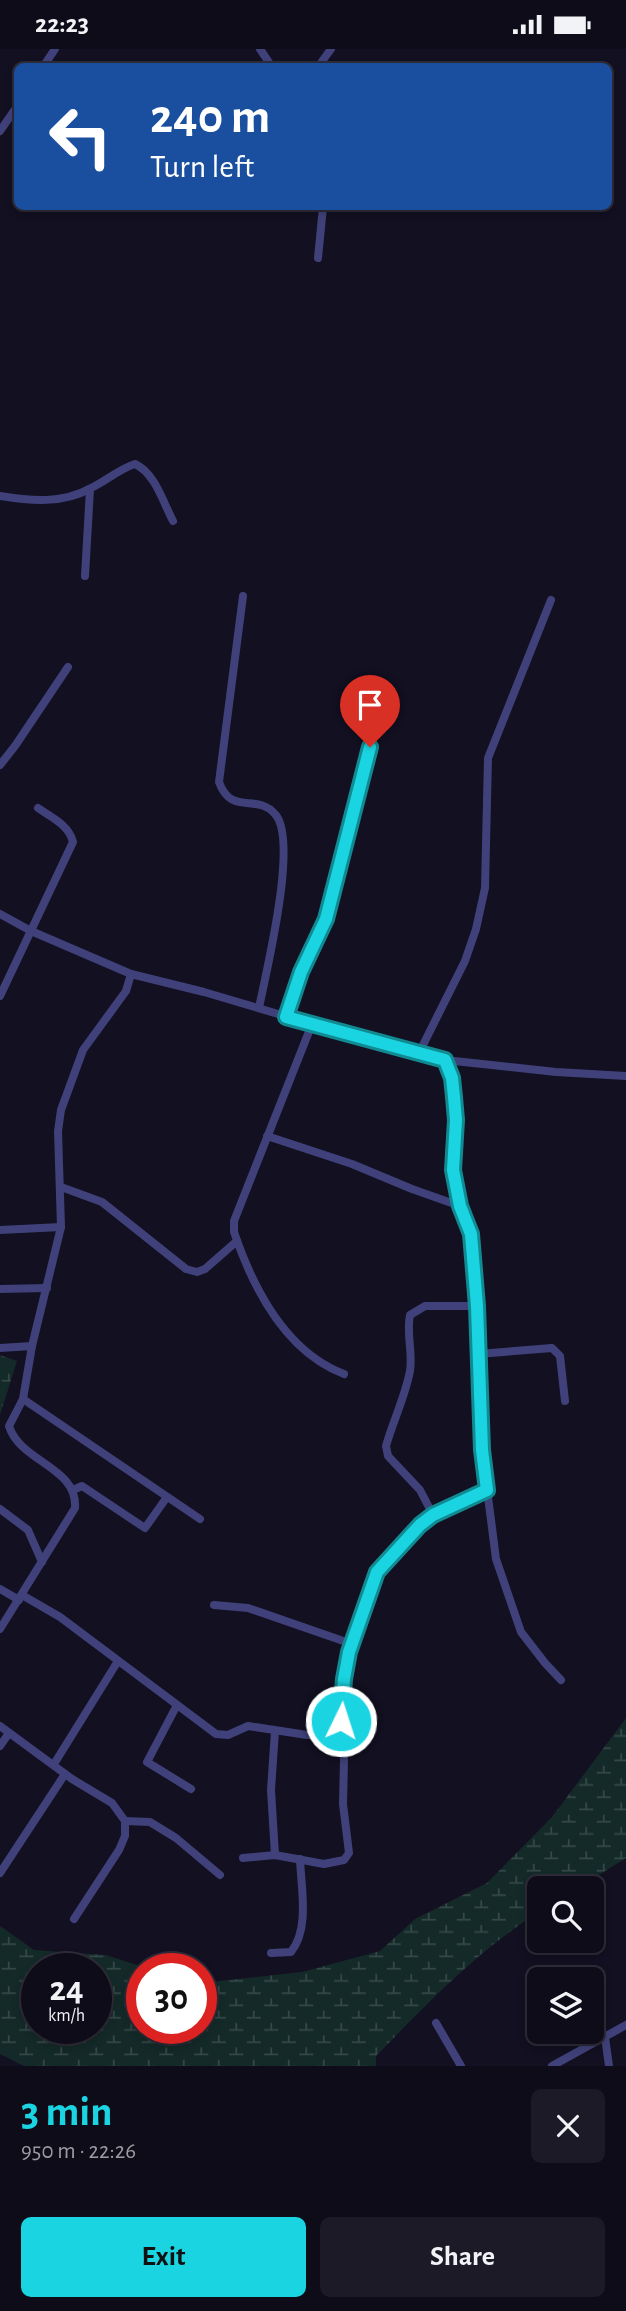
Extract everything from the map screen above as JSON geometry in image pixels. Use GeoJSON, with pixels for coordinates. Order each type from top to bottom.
{"type":"FeatureCollection","features":[{"type":"Feature","properties":{"kind":"street"},"geometry":{"type":"LineString","coordinates":[[0,131],[14,111]]}},
{"type":"Feature","properties":{"kind":"street"},"geometry":{"type":"LineString","coordinates":[[318,258],[323,210]]}},
{"type":"Feature","properties":{"kind":"street"},"geometry":{"type":"LineString","coordinates":[[0,496],[32,501],[64,499],[90,489],[135,464],[150,476],[173,521]]}},
{"type":"Feature","properties":{"kind":"street"},"geometry":{"type":"LineString","coordinates":[[85,576],[90,489]]}},
{"type":"Feature","properties":{"kind":"street"},"geometry":{"type":"LineString","coordinates":[[243,596],[219,782],[224,794],[232,801],[272,810],[281,820],[285,835],[278,918],[259,1009]]}},
{"type":"Feature","properties":{"kind":"street"},"geometry":{"type":"LineString","coordinates":[[419,1053],[465,961],[476,929],[485,888],[488,758],[551,600]]}},
{"type":"Feature","properties":{"kind":"street"},"geometry":{"type":"LineString","coordinates":[[0,765],[68,667]]}},
{"type":"Feature","properties":{"kind":"street"},"geometry":{"type":"LineString","coordinates":[[286,1017],[301,972],[326,919],[382,695]]}},
{"type":"Feature","properties":{"kind":"street"},"geometry":{"type":"LineString","coordinates":[[0,996],[73,842],[71,833],[65,827],[37,808]]}},
{"type":"Feature","properties":{"kind":"street"},"geometry":{"type":"LineString","coordinates":[[0,914],[32,931],[131,974],[445,1060],[556,1072],[626,1076]]}},
{"type":"Feature","properties":{"kind":"street"},"geometry":{"type":"LineString","coordinates":[[0,1629],[75,1508],[73,1490],[66,1480],[12,1437],[9,1426],[10,1419],[23,1399],[32,1346],[61,1227],[58,1131],[61,1110],[83,1050],[126,991],[131,974]]}},
{"type":"Feature","properties":{"kind":"street"},"geometry":{"type":"LineString","coordinates":[[312,1024],[234,1221],[237,1241],[271,1312],[288,1335],[324,1367],[344,1374]]}},
{"type":"Feature","properties":{"kind":"street"},"geometry":{"type":"LineString","coordinates":[[445,1060],[452,1078],[456,1120],[453,1170],[460,1206],[471,1234],[477,1306],[482,1450],[496,1559],[521,1632],[561,1680]]}},
{"type":"Feature","properties":{"kind":"street"},"geometry":{"type":"LineString","coordinates":[[267,1136],[352,1164],[460,1206]]}},
{"type":"Feature","properties":{"kind":"street"},"geometry":{"type":"LineString","coordinates":[[61,1187],[102,1202],[186,1269],[197,1272],[205,1269],[237,1241]]}},
{"type":"Feature","properties":{"kind":"street"},"geometry":{"type":"LineString","coordinates":[[0,1230],[61,1227]]}},
{"type":"Feature","properties":{"kind":"street"},"geometry":{"type":"LineString","coordinates":[[0,1289],[47,1288]]}},
{"type":"Feature","properties":{"kind":"street"},"geometry":{"type":"LineString","coordinates":[[433,1515],[420,1490],[388,1456],[386,1446],[410,1367],[408,1324],[410,1315],[425,1306],[477,1306]]}},
{"type":"Feature","properties":{"kind":"street"},"geometry":{"type":"LineString","coordinates":[[0,1348],[32,1346]]}},
{"type":"Feature","properties":{"kind":"street"},"geometry":{"type":"LineString","coordinates":[[478,1354],[552,1348],[560,1356],[565,1401]]}},
{"type":"Feature","properties":{"kind":"street"},"geometry":{"type":"LineString","coordinates":[[23,1399],[200,1519]]}},
{"type":"Feature","properties":{"kind":"street"},"geometry":{"type":"LineString","coordinates":[[73,1490],[82,1486],[145,1528],[167,1497]]}},
{"type":"Feature","properties":{"kind":"street"},"geometry":{"type":"LineString","coordinates":[[243,1858],[275,1855],[324,1864],[344,1860],[349,1853],[343,1804],[344,1761],[341,1734],[344,1679],[352,1644],[377,1572],[413,1532],[433,1515],[487,1490]]}},
{"type":"Feature","properties":{"kind":"street"},"geometry":{"type":"LineString","coordinates":[[0,1509],[28,1530],[42,1562]]}},
{"type":"Feature","properties":{"kind":"street"},"geometry":{"type":"LineString","coordinates":[[0,1589],[60,1617],[216,1734],[228,1735],[248,1726],[307,1735],[341,1734]]}},
{"type":"Feature","properties":{"kind":"street"},"geometry":{"type":"LineString","coordinates":[[214,1605],[248,1608],[352,1644]]}},
{"type":"Feature","properties":{"kind":"street"},"geometry":{"type":"LineString","coordinates":[[54,1764],[118,1661]]}},
{"type":"Feature","properties":{"kind":"street"},"geometry":{"type":"LineString","coordinates":[[177,1705],[147,1762],[191,1789]]}},
{"type":"Feature","properties":{"kind":"street"},"geometry":{"type":"LineString","coordinates":[[0,1726],[65,1774],[112,1803],[125,1821],[125,1836],[119,1850],[74,1919]]}},
{"type":"Feature","properties":{"kind":"street"},"geometry":{"type":"LineString","coordinates":[[275,1731],[271,1790],[275,1855]]}},
{"type":"Feature","properties":{"kind":"street"},"geometry":{"type":"LineString","coordinates":[[0,1746],[9,1733]]}},
{"type":"Feature","properties":{"kind":"street"},"geometry":{"type":"LineString","coordinates":[[0,1873],[65,1774]]}},
{"type":"Feature","properties":{"kind":"street"},"geometry":{"type":"LineString","coordinates":[[125,1821],[150,1822],[176,1838],[220,1875]]}},
{"type":"Feature","properties":{"kind":"street"},"geometry":{"type":"LineString","coordinates":[[271,1953],[291,1952],[297,1944],[302,1922],[300,1859]]}},
{"type":"Feature","properties":{"kind":"street"},"geometry":{"type":"LineString","coordinates":[[436,2023],[461,2066]]}},
{"type":"Feature","properties":{"kind":"street"},"geometry":{"type":"LineString","coordinates":[[552,2066],[626,2025]]}},
{"type":"Feature","properties":{"kind":"street"},"geometry":{"type":"LineString","coordinates":[[605,2037],[609,2066]]}},
{"type":"Feature","properties":{"kind":"green space"},"geometry":{"type":"Polygon","coordinates":[[[0,1355],[17,1361],[0,1415],[0,1355]]]}},
{"type":"Feature","properties":{"kind":"green space"},"geometry":{"type":"Polygon","coordinates":[[[626,1718],[626,1858],[597,1876],[527,1876],[527,1920],[453,1979],[376,2056],[376,2066],[24,2066],[0,2054],[0,1926],[34,1950],[77,1953],[21,1953],[21,2044],[112,2044],[112,1957],[126,1962],[126,2044],[217,2044],[217,1981],[302,1972],[380,1951],[415,1919],[487,1883],[552,1817],[626,1718]]]}},
{"type":"Feature","properties":{"kind":"route"},"geometry":{"type":"LineString","coordinates":[[341,1721],[349,1652],[368,1593],[382,1564],[433,1515],[487,1490],[482,1450],[477,1306],[471,1234],[460,1206],[453,1170],[456,1120],[452,1078],[445,1060],[286,1017],[301,972],[326,919],[370,747]]}}]}
